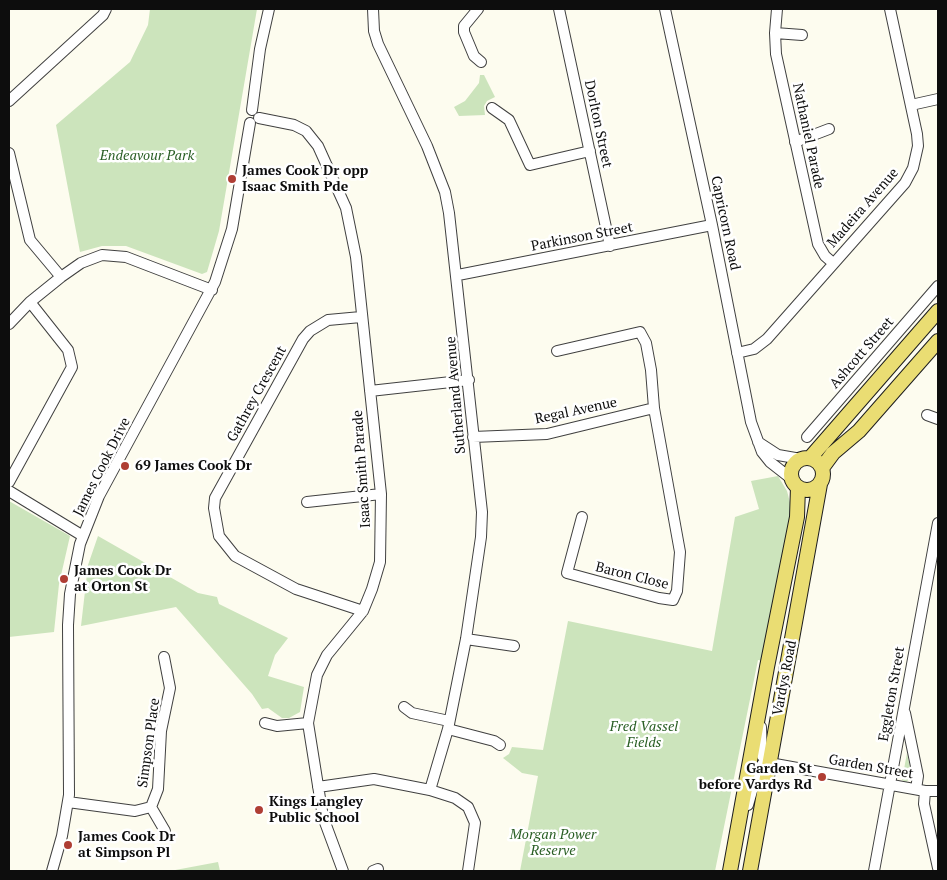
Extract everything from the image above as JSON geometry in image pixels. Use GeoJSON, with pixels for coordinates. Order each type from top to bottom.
{"type":"FeatureCollection","features":[{"type":"Feature","properties":{"kind":"main road"},"geometry":{"type":"LineString","coordinates":[[806,459],[817,462],[822,468],[823,478],[820,484],[807,490],[795,484],[794,466],[806,459],[938,312]]}},
{"type":"Feature","properties":{"kind":"main road"},"geometry":{"type":"LineString","coordinates":[[822,468],[833,453],[859,431],[938,341]]}},
{"type":"Feature","properties":{"kind":"main road","name":"Vardys Road"},"geometry":{"type":"LineString","coordinates":[[730,871],[760,703],[797,517],[795,484]]}},
{"type":"Feature","properties":{"kind":"main road","name":"Vardys Road"},"geometry":{"type":"LineString","coordinates":[[750,871],[820,484]]}},
{"type":"Feature","properties":{"kind":"street"},"geometry":{"type":"LineString","coordinates":[[9,101],[103,15],[106,9]]}},
{"type":"Feature","properties":{"kind":"street"},"geometry":{"type":"LineString","coordinates":[[254,121],[257,112],[252,110],[260,49],[269,9]]}},
{"type":"Feature","properties":{"kind":"street","name":"Sutherland Avenue"},"geometry":{"type":"LineString","coordinates":[[373,9],[374,31],[378,44],[428,146],[444,192],[458,275],[482,512],[481,537],[466,639],[448,725],[430,790]]}},
{"type":"Feature","properties":{"kind":"street"},"geometry":{"type":"LineString","coordinates":[[478,9],[464,26],[464,32],[474,56],[481,62]]}},
{"type":"Feature","properties":{"kind":"street","name":"Dorlton Street"},"geometry":{"type":"LineString","coordinates":[[559,9],[610,246]]}},
{"type":"Feature","properties":{"kind":"street","name":"Capricorn Road"},"geometry":{"type":"LineString","coordinates":[[665,9],[712,225],[751,422],[758,442],[770,462],[795,484]]}},
{"type":"Feature","properties":{"kind":"street","name":"Nathaniel Parade"},"geometry":{"type":"LineString","coordinates":[[777,9],[774,33],[776,54],[795,142],[818,244],[825,256],[833,263]]}},
{"type":"Feature","properties":{"kind":"street","name":"Madeira Avenue"},"geometry":{"type":"LineString","coordinates":[[737,353],[754,349],[767,339],[905,183],[913,168],[918,146],[911,104],[890,9]]}},
{"type":"Feature","properties":{"kind":"street"},"geometry":{"type":"LineString","coordinates":[[774,33],[802,35]]}},
{"type":"Feature","properties":{"kind":"street"},"geometry":{"type":"LineString","coordinates":[[911,104],[938,99]]}},
{"type":"Feature","properties":{"kind":"street"},"geometry":{"type":"LineString","coordinates":[[492,108],[509,120],[530,165],[590,151]]}},
{"type":"Feature","properties":{"kind":"street","name":"James Cook Drive"},"geometry":{"type":"LineString","coordinates":[[52,871],[68,802],[70,768],[68,625],[71,587],[83,536],[99,496],[212,290],[232,230],[254,121]]}},
{"type":"Feature","properties":{"kind":"street","name":"Isaac Smith Parade"},"geometry":{"type":"LineString","coordinates":[[254,121],[294,125],[306,131],[318,146],[350,219],[381,494],[380,562],[363,611],[322,664],[314,684],[308,723],[323,817],[343,871]]}},
{"type":"Feature","properties":{"kind":"street"},"geometry":{"type":"LineString","coordinates":[[795,142],[829,129]]}},
{"type":"Feature","properties":{"kind":"street"},"geometry":{"type":"LineString","coordinates":[[9,153],[30,240],[61,277]]}},
{"type":"Feature","properties":{"kind":"street","name":"Parkinson Street"},"geometry":{"type":"LineString","coordinates":[[458,275],[712,225]]}},
{"type":"Feature","properties":{"kind":"street"},"geometry":{"type":"LineString","coordinates":[[9,324],[30,302],[61,277],[81,263],[102,255],[126,257],[212,290]]}},
{"type":"Feature","properties":{"kind":"street","name":"Ashcott Street"},"geometry":{"type":"LineString","coordinates":[[807,437],[938,286]]}},
{"type":"Feature","properties":{"kind":"street"},"geometry":{"type":"LineString","coordinates":[[9,482],[72,367],[68,350],[30,302]]}},
{"type":"Feature","properties":{"kind":"street","name":"Gathrey Crescent"},"geometry":{"type":"LineString","coordinates":[[361,317],[328,320],[310,331],[215,498],[214,508],[219,536],[235,556],[296,589],[363,611]]}},
{"type":"Feature","properties":{"kind":"street"},"geometry":{"type":"LineString","coordinates":[[557,351],[640,332],[646,343],[651,370],[654,408]]}},
{"type":"Feature","properties":{"kind":"street"},"geometry":{"type":"LineString","coordinates":[[370,392],[469,380]]}},
{"type":"Feature","properties":{"kind":"street","name":"Regal Avenue"},"geometry":{"type":"LineString","coordinates":[[473,437],[547,434],[654,408]]}},
{"type":"Feature","properties":{"kind":"street","name":"Baron Close"},"geometry":{"type":"LineString","coordinates":[[582,517],[567,573],[659,598],[673,600],[677,591],[680,552],[654,408]]}},
{"type":"Feature","properties":{"kind":"street"},"geometry":{"type":"LineString","coordinates":[[927,415],[938,419]]}},
{"type":"Feature","properties":{"kind":"street"},"geometry":{"type":"LineString","coordinates":[[758,442],[778,455],[806,459]]}},
{"type":"Feature","properties":{"kind":"street"},"geometry":{"type":"LineString","coordinates":[[9,491],[83,536]]}},
{"type":"Feature","properties":{"kind":"street"},"geometry":{"type":"LineString","coordinates":[[307,502],[381,494]]}},
{"type":"Feature","properties":{"kind":"street","name":"Eggleton Street"},"geometry":{"type":"LineString","coordinates":[[874,871],[938,523]]}},
{"type":"Feature","properties":{"kind":"street"},"geometry":{"type":"LineString","coordinates":[[466,639],[514,646]]}},
{"type":"Feature","properties":{"kind":"street","name":"Simpson Place"},"geometry":{"type":"LineString","coordinates":[[68,802],[135,811],[151,807],[158,790],[161,731],[170,688],[164,658]]}},
{"type":"Feature","properties":{"kind":"street"},"geometry":{"type":"LineString","coordinates":[[760,703],[761,752],[764,759],[769,762]]}},
{"type":"Feature","properties":{"kind":"street"},"geometry":{"type":"LineString","coordinates":[[404,707],[412,713],[500,744]]}},
{"type":"Feature","properties":{"kind":"street"},"geometry":{"type":"LineString","coordinates":[[904,707],[938,868]]}},
{"type":"Feature","properties":{"kind":"street"},"geometry":{"type":"LineString","coordinates":[[265,723],[277,726],[308,723]]}},
{"type":"Feature","properties":{"kind":"street"},"geometry":{"type":"LineString","coordinates":[[736,839],[744,825],[758,770],[763,762],[769,762]]}},
{"type":"Feature","properties":{"kind":"street","name":"Garden Street"},"geometry":{"type":"LineString","coordinates":[[769,762],[921,790],[938,791]]}},
{"type":"Feature","properties":{"kind":"street"},"geometry":{"type":"LineString","coordinates":[[318,787],[374,779],[430,790],[455,798],[472,812],[476,828],[468,871]]}},
{"type":"Feature","properties":{"kind":"street"},"geometry":{"type":"LineString","coordinates":[[151,807],[165,831]]}},
{"type":"Feature","properties":{"kind":"green space","name":"Endeavour Park"},"geometry":{"type":"Polygon","coordinates":[[[150,9],[257,9],[219,231],[207,272],[202,274],[126,246],[102,246],[80,252],[56,125],[130,62],[148,25],[150,9]]]}},
{"type":"Feature","properties":{"kind":"green space"},"geometry":{"type":"Polygon","coordinates":[[[480,75],[484,75],[495,97],[487,101],[484,106],[485,115],[459,116],[454,107],[465,101],[479,83],[480,75]]]}},
{"type":"Feature","properties":{"kind":"green space","name":"Fred Vassel Fields"},"geometry":{"type":"Polygon","coordinates":[[[778,476],[787,491],[792,510],[763,661],[758,660],[715,871],[520,871],[538,776],[522,773],[503,758],[509,754],[512,747],[543,750],[568,621],[712,651],[735,517],[759,509],[751,481],[778,476]]]}},
{"type":"Feature","properties":{"kind":"green space"},"geometry":{"type":"Polygon","coordinates":[[[9,501],[70,536],[59,584],[54,632],[9,637],[9,501]]]}},
{"type":"Feature","properties":{"kind":"green space"},"geometry":{"type":"Polygon","coordinates":[[[98,536],[198,593],[217,597],[219,604],[288,638],[275,655],[268,676],[304,687],[300,712],[289,718],[282,718],[268,708],[262,709],[252,694],[176,607],[81,626],[88,565],[98,536]]]}},
{"type":"Feature","properties":{"kind":"green space"},"geometry":{"type":"Polygon","coordinates":[[[907,753],[912,777],[906,782],[902,780],[907,753]]]}},
{"type":"Feature","properties":{"kind":"green space"},"geometry":{"type":"Polygon","coordinates":[[[218,862],[220,871],[170,871],[218,862]]]}},
{"type":"Feature","properties":{"kind":"place","name":"James Cook Dr opp Isaac Smith Pde"},"geometry":{"type":"Point","coordinates":[232,179]}},
{"type":"Feature","properties":{"kind":"place","name":"69 James Cook Dr"},"geometry":{"type":"Point","coordinates":[125,466]}},
{"type":"Feature","properties":{"kind":"place","name":"James Cook Dr at Orton St"},"geometry":{"type":"Point","coordinates":[64,579]}},
{"type":"Feature","properties":{"kind":"place","name":"Garden St before Vardys Rd"},"geometry":{"type":"Point","coordinates":[822,777]}},
{"type":"Feature","properties":{"kind":"place","name":"Kings Langley Public School"},"geometry":{"type":"Point","coordinates":[259,810]}},
{"type":"Feature","properties":{"kind":"place","name":"James Cook Dr at Simpson Pl"},"geometry":{"type":"Point","coordinates":[68,845]}},
{"type":"Feature","properties":{"kind":"park label","name":"Morgan Power Reserve"},"geometry":{"type":"Point","coordinates":[553,844]}}]}
